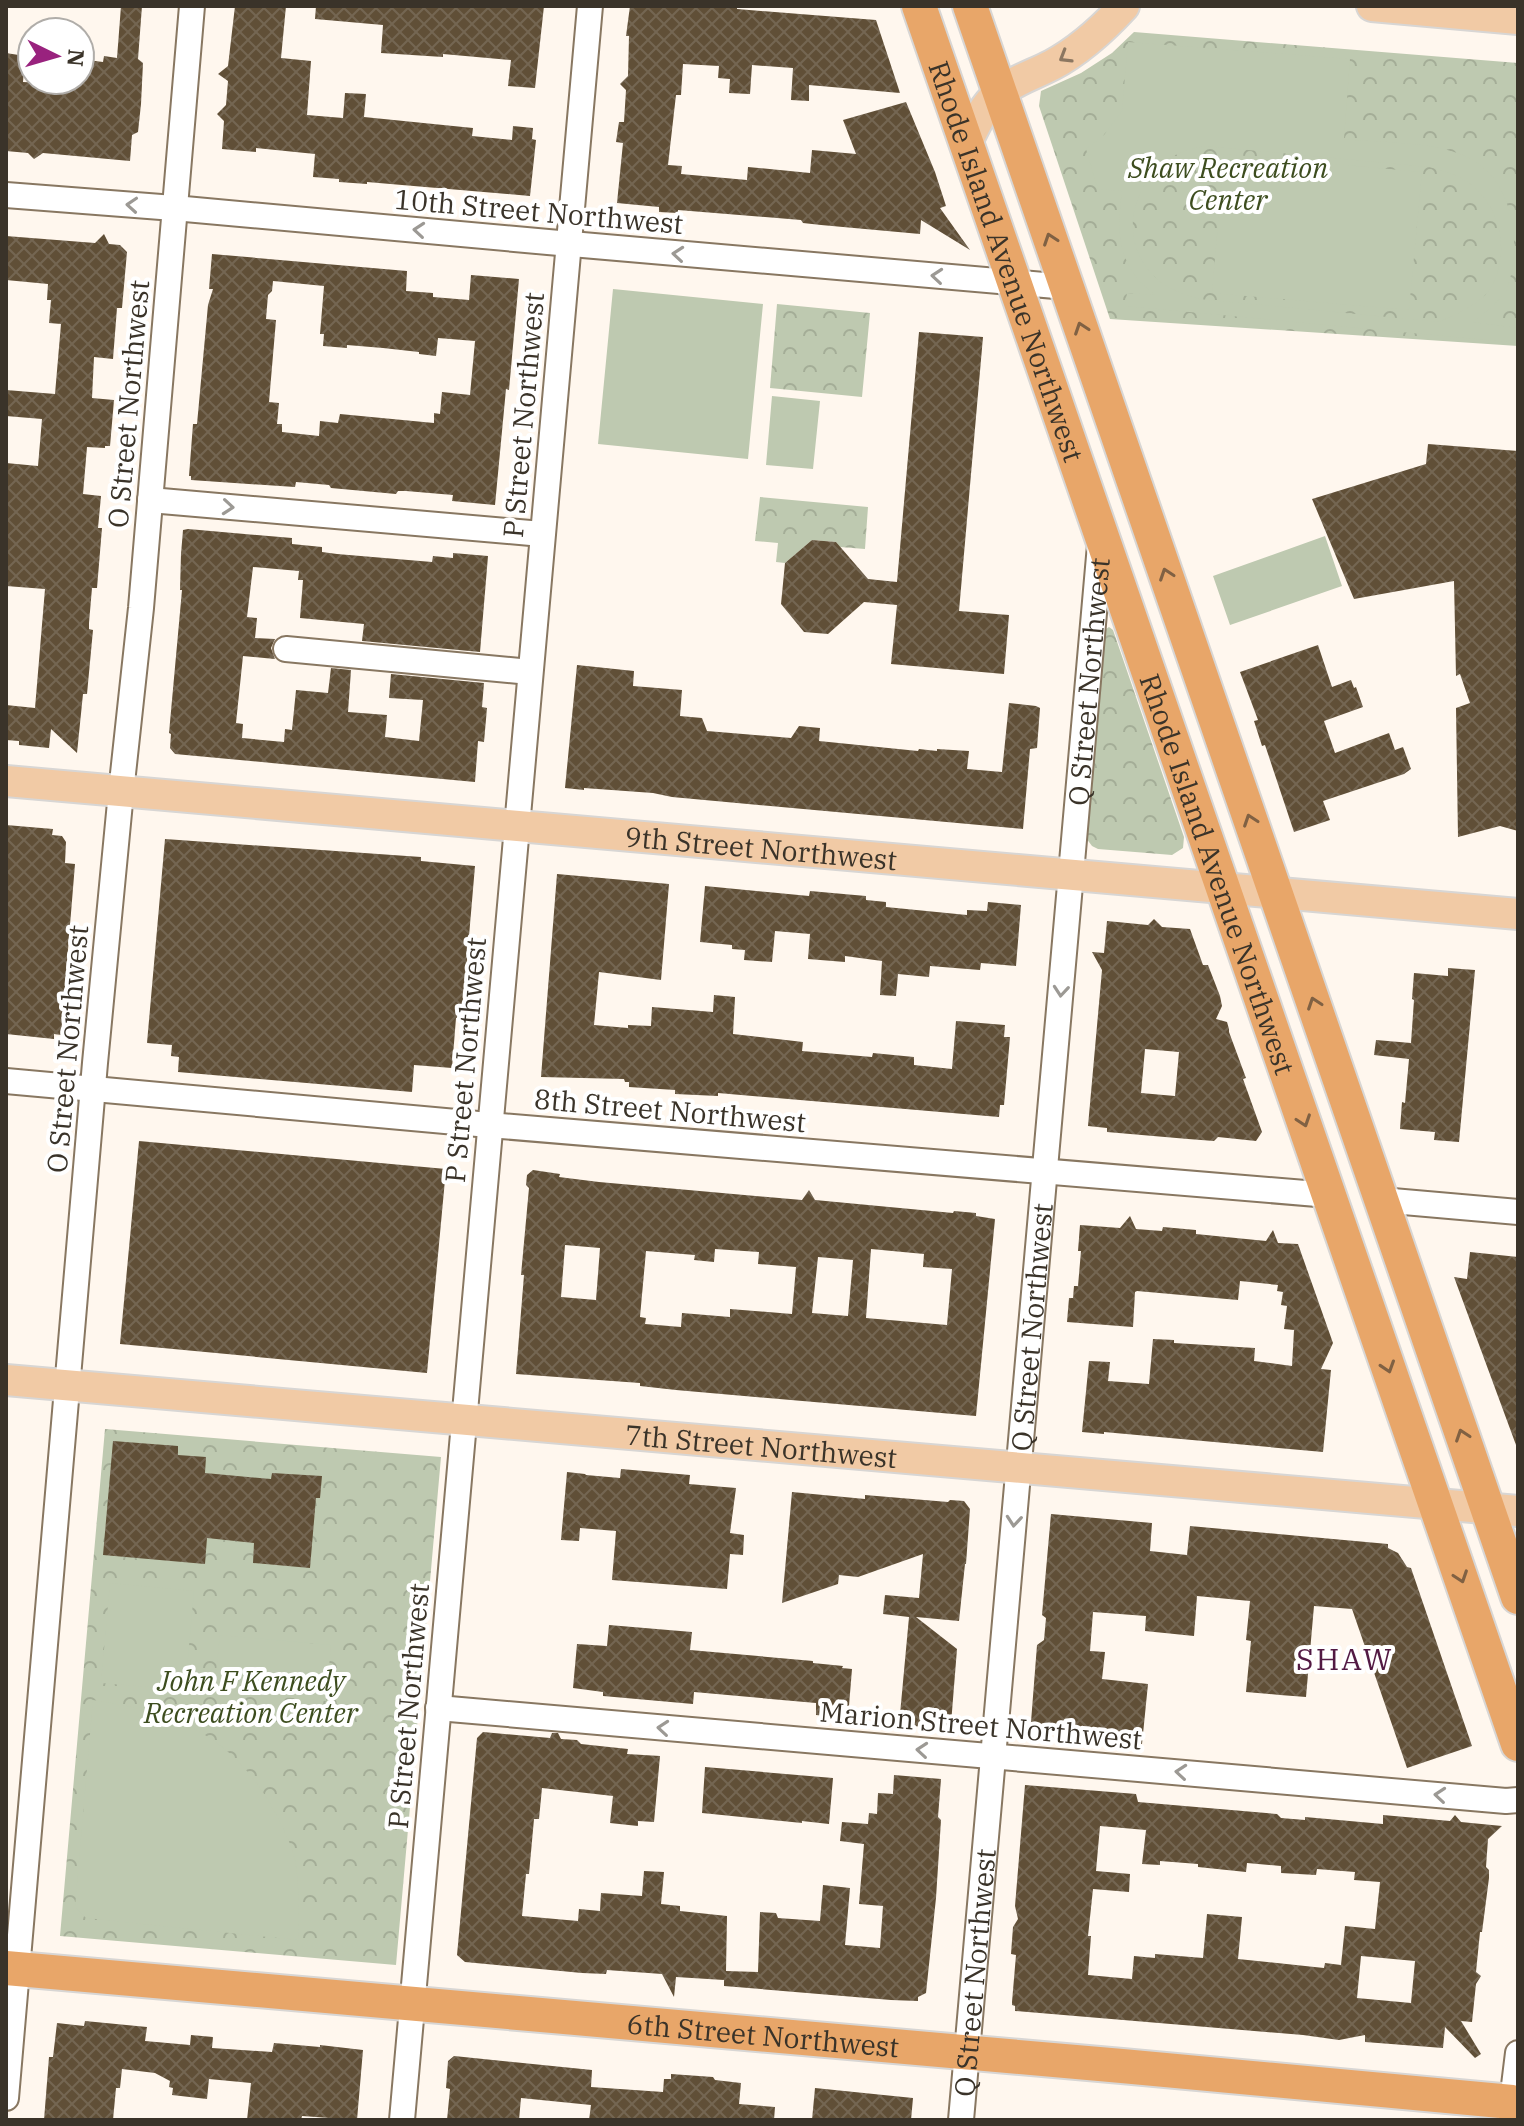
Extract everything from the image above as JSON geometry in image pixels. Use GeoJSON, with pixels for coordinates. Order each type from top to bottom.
{"type":"FeatureCollection","features":[{"type":"Feature","properties":{"kind":"highway","name":"Rhode Island Avenue Northwest"},"geometry":{"type":"LineString","coordinates":[[919,6],[1518,1744]]}},
{"type":"Feature","properties":{"kind":"highway","name":"Rhode Island Avenue Northwest"},"geometry":{"type":"LineString","coordinates":[[970,6],[1381,1200],[1503,1510],[1518,1597]]}},
{"type":"Feature","properties":{"kind":"highway","name":"6th Street Northwest"},"geometry":{"type":"LineString","coordinates":[[12,1969],[967,2052],[1514,2109]]}},
{"type":"Feature","properties":{"kind":"main road"},"geometry":{"type":"LineString","coordinates":[[967,142],[986,108],[1000,92],[1077,49],[1101,31],[1124,6]]}},
{"type":"Feature","properties":{"kind":"main road"},"geometry":{"type":"LineString","coordinates":[[1372,6],[1518,19]]}},
{"type":"Feature","properties":{"kind":"main road","name":"9th Street Northwest"},"geometry":{"type":"LineString","coordinates":[[6,781],[1518,914]]}},
{"type":"Feature","properties":{"kind":"main road","name":"7th Street Northwest"},"geometry":{"type":"LineString","coordinates":[[6,1380],[1503,1510]]}},
{"type":"Feature","properties":{"kind":"street","name":"O Street Northwest"},"geometry":{"type":"LineString","coordinates":[[6,2098],[12,1969],[121,792],[141,608],[192,6]]}},
{"type":"Feature","properties":{"kind":"street","name":"P Street Northwest"},"geometry":{"type":"LineString","coordinates":[[402,2120],[590,6]]}},
{"type":"Feature","properties":{"kind":"street","name":"10th Street Northwest"},"geometry":{"type":"LineString","coordinates":[[6,195],[1067,287]]}},
{"type":"Feature","properties":{"kind":"street"},"geometry":{"type":"LineString","coordinates":[[150,500],[542,534]]}},
{"type":"Feature","properties":{"kind":"street","name":"Q Street Northwest"},"geometry":{"type":"LineString","coordinates":[[961,2120],[1101,533]]}},
{"type":"Feature","properties":{"kind":"street"},"geometry":{"type":"LineString","coordinates":[[286,649],[530,672]]}},
{"type":"Feature","properties":{"kind":"street","name":"8th Street Northwest"},"geometry":{"type":"LineString","coordinates":[[6,1081],[1329,1195]]}},
{"type":"Feature","properties":{"kind":"street"},"geometry":{"type":"LineString","coordinates":[[1381,1200],[1518,1212]]}},
{"type":"Feature","properties":{"kind":"street","name":"Marion Street Northwest"},"geometry":{"type":"LineString","coordinates":[[438,1708],[1518,1800]]}},
{"type":"Feature","properties":{"kind":"street"},"geometry":{"type":"LineString","coordinates":[[1514,2109],[1518,2053]]}},
{"type":"Feature","properties":{"kind":"green space","name":"Shaw Recreation Center"},"geometry":{"type":"Polygon","coordinates":[[[1134,32],[1518,63],[1518,346],[1110,319],[1039,106],[1041,91],[1081,73],[1112,53],[1134,32]]]}},
{"type":"Feature","properties":{"kind":"green space"},"geometry":{"type":"Polygon","coordinates":[[[1128,42],[1350,59],[1344,139],[1418,145],[1460,154],[1478,163],[1492,176],[1502,192],[1513,230],[1512,270],[1507,289],[1472,322],[1518,328],[1518,343],[1125,306],[1127,293],[1155,295],[1136,277],[1125,257],[1119,225],[1122,191],[1098,189],[1086,149],[1104,135],[1122,111],[1128,42]],[[1205,146],[1173,156],[1152,174],[1137,202],[1133,234],[1144,264],[1155,277],[1176,291],[1199,299],[1439,322],[1480,300],[1490,289],[1497,274],[1501,242],[1492,211],[1473,186],[1448,172],[1429,167],[1205,146]]]}},
{"type":"Feature","properties":{"kind":"green space"},"geometry":{"type":"Polygon","coordinates":[[[1224,154],[1422,172],[1409,310],[1212,293],[1224,154]]]}},
{"type":"Feature","properties":{"kind":"green space"},"geometry":{"type":"Polygon","coordinates":[[[613,289],[763,304],[748,459],[598,444],[613,289]]]}},
{"type":"Feature","properties":{"kind":"green space"},"geometry":{"type":"Polygon","coordinates":[[[777,304],[870,313],[862,397],[770,388],[777,304]]]}},
{"type":"Feature","properties":{"kind":"green space"},"geometry":{"type":"Polygon","coordinates":[[[772,396],[820,401],[813,469],[766,465],[772,396]]]}},
{"type":"Feature","properties":{"kind":"green space"},"geometry":{"type":"Polygon","coordinates":[[[760,497],[868,507],[865,549],[812,540],[785,563],[776,562],[778,543],[755,541],[760,497]]]}},
{"type":"Feature","properties":{"kind":"green space"},"geometry":{"type":"Polygon","coordinates":[[[1325,536],[1342,586],[1230,625],[1213,576],[1325,536]]]}},
{"type":"Feature","properties":{"kind":"green space"},"geometry":{"type":"Polygon","coordinates":[[[1109,627],[1113,630],[1184,837],[1183,848],[1172,855],[1098,849],[1086,838],[1103,631],[1109,627]]]}},
{"type":"Feature","properties":{"kind":"green space","name":"John F Kennedy Recreation Center"},"geometry":{"type":"Polygon","coordinates":[[[105,1429],[441,1457],[396,1965],[60,1936],[105,1429]]]}},
{"type":"Feature","properties":{"kind":"green space"},"geometry":{"type":"Polygon","coordinates":[[[110,1583],[194,1591],[185,1690],[101,1683],[110,1583]]]}},
{"type":"Feature","properties":{"kind":"green space"},"geometry":{"type":"Polygon","coordinates":[[[220,1635],[331,1645],[326,1701],[214,1691],[220,1635]]]}},
{"type":"Feature","properties":{"kind":"green space"},"geometry":{"type":"Polygon","coordinates":[[[93,1700],[150,1712],[198,1731],[239,1762],[257,1783],[283,1828],[295,1860],[298,1940],[86,1918],[75,1907],[93,1700]]]}},
{"type":"Feature","properties":{"kind":"building"},"geometry":{"type":"Polygon","coordinates":[[[121,6],[142,6],[138,59],[143,63],[141,104],[138,132],[132,135],[130,161],[43,153],[34,159],[28,153],[6,151],[6,53],[16,55],[16,96],[96,96],[96,61],[103,62],[104,56],[117,58],[121,6]]]}},
{"type":"Feature","properties":{"kind":"building"},"geometry":{"type":"Polygon","coordinates":[[[235,6],[286,6],[281,58],[311,61],[307,115],[343,118],[345,93],[366,94],[364,117],[473,128],[472,136],[512,140],[513,126],[533,128],[532,139],[536,140],[530,196],[339,182],[339,179],[313,177],[315,154],[256,148],[256,152],[222,149],[224,121],[217,114],[226,105],[228,81],[218,74],[228,66],[235,6]]]}},
{"type":"Feature","properties":{"kind":"building"},"geometry":{"type":"Polygon","coordinates":[[[316,6],[544,6],[535,88],[508,86],[511,60],[381,53],[383,25],[315,19],[316,6]]]}},
{"type":"Feature","properties":{"kind":"building"},"geometry":{"type":"Polygon","coordinates":[[[630,6],[731,6],[737,9],[876,20],[900,93],[809,85],[809,101],[791,100],[793,68],[752,65],[750,94],[729,93],[730,79],[718,78],[719,66],[683,64],[681,95],[676,95],[668,165],[682,166],[681,174],[747,180],[748,167],[810,173],[812,150],[856,154],[843,120],[906,102],[946,206],[940,208],[970,250],[921,220],[920,234],[803,223],[801,220],[678,210],[678,213],[659,212],[659,207],[617,203],[623,143],[616,142],[619,122],[624,122],[626,90],[620,84],[628,76],[629,36],[626,36],[630,6]]]}},
{"type":"Feature","properties":{"kind":"building"},"geometry":{"type":"Polygon","coordinates":[[[104,234],[109,244],[120,245],[127,252],[122,308],[117,308],[113,359],[94,357],[92,398],[114,400],[110,446],[87,447],[83,494],[101,496],[98,528],[102,528],[97,588],[92,588],[89,629],[93,630],[87,694],[83,694],[77,753],[51,729],[49,748],[19,745],[19,741],[6,740],[6,705],[35,708],[45,589],[6,586],[6,463],[38,466],[42,419],[6,416],[6,390],[55,394],[61,324],[49,323],[51,300],[47,300],[48,284],[6,280],[6,236],[95,243],[104,234]]]}},
{"type":"Feature","properties":{"kind":"building"},"geometry":{"type":"Polygon","coordinates":[[[212,254],[407,271],[406,291],[469,300],[471,275],[519,279],[495,505],[452,501],[453,495],[406,491],[396,494],[296,482],[295,487],[191,480],[193,424],[197,424],[208,305],[213,289],[209,289],[212,254]],[[273,281],[272,291],[268,295],[266,319],[276,320],[269,402],[279,403],[277,424],[282,424],[282,432],[319,436],[320,421],[338,423],[340,414],[434,423],[434,413],[440,414],[442,392],[470,395],[475,341],[438,338],[436,356],[383,348],[323,346],[324,334],[320,334],[324,286],[273,281]]]}},
{"type":"Feature","properties":{"kind":"building"},"geometry":{"type":"Polygon","coordinates":[[[919,332],[983,337],[959,611],[1009,615],[1004,674],[891,664],[897,605],[864,602],[828,634],[804,632],[781,604],[785,563],[812,540],[836,542],[868,579],[897,582],[919,332]]]}},
{"type":"Feature","properties":{"kind":"building"},"geometry":{"type":"Polygon","coordinates":[[[1428,444],[1518,451],[1518,831],[1500,826],[1458,837],[1456,708],[1470,703],[1460,674],[1456,676],[1454,581],[1354,599],[1312,499],[1426,464],[1428,444]]]}},
{"type":"Feature","properties":{"kind":"building"},"geometry":{"type":"Polygon","coordinates":[[[183,530],[292,538],[292,544],[322,547],[322,552],[337,554],[432,562],[433,556],[453,558],[453,553],[488,556],[480,652],[362,641],[364,624],[300,618],[303,580],[298,580],[299,571],[253,567],[247,617],[257,618],[255,638],[275,639],[271,648],[275,659],[243,656],[236,723],[243,724],[242,738],[284,742],[285,729],[292,730],[296,690],[328,693],[331,668],[351,670],[348,712],[387,715],[385,737],[419,741],[423,700],[389,698],[391,674],[484,683],[482,707],[487,708],[484,742],[478,741],[475,782],[175,754],[170,748],[169,733],[182,590],[183,530]]]}},
{"type":"Feature","properties":{"kind":"building"},"geometry":{"type":"Polygon","coordinates":[[[1318,645],[1332,687],[1351,680],[1363,707],[1324,721],[1335,753],[1389,733],[1395,750],[1403,747],[1411,769],[1323,801],[1330,820],[1294,832],[1265,745],[1262,746],[1254,721],[1258,720],[1240,672],[1318,645]]]}},
{"type":"Feature","properties":{"kind":"building"},"geometry":{"type":"Polygon","coordinates":[[[577,665],[634,671],[633,686],[682,690],[680,716],[702,718],[707,731],[791,738],[799,726],[820,728],[819,741],[918,751],[969,751],[967,769],[1002,772],[1009,703],[1036,706],[1040,708],[1037,748],[1030,749],[1023,829],[653,793],[565,788],[577,665]]]}},
{"type":"Feature","properties":{"kind":"building"},"geometry":{"type":"Polygon","coordinates":[[[6,825],[53,829],[52,835],[62,836],[66,842],[65,863],[75,864],[61,1035],[54,1034],[54,1039],[6,1034],[6,825]]]}},
{"type":"Feature","properties":{"kind":"building"},"geometry":{"type":"Polygon","coordinates":[[[165,839],[421,857],[421,861],[475,866],[462,1018],[456,1018],[452,1068],[414,1065],[412,1092],[178,1072],[179,1057],[171,1056],[172,1045],[147,1043],[165,839]]]}},
{"type":"Feature","properties":{"kind":"building"},"geometry":{"type":"Polygon","coordinates":[[[557,874],[669,884],[661,980],[599,972],[594,1025],[628,1028],[628,1025],[651,1026],[652,1007],[713,1012],[714,995],[735,997],[733,1034],[803,1042],[802,1051],[914,1057],[914,1065],[952,1069],[956,1021],[1005,1025],[1004,1037],[1010,1037],[1004,1105],[1000,1105],[999,1117],[718,1093],[718,1096],[675,1094],[675,1090],[629,1087],[629,1082],[624,1079],[541,1077],[557,874]]]}},
{"type":"Feature","properties":{"kind":"building"},"geometry":{"type":"Polygon","coordinates":[[[705,886],[809,896],[810,891],[866,896],[866,900],[886,902],[886,907],[967,915],[967,910],[987,911],[988,902],[1021,905],[1016,966],[981,963],[980,970],[930,966],[929,977],[898,974],[896,996],[880,995],[882,961],[845,956],[845,962],[808,959],[810,934],[775,931],[772,962],[744,960],[745,950],[732,949],[732,945],[700,942],[705,886]]]}},
{"type":"Feature","properties":{"kind":"building"},"geometry":{"type":"Polygon","coordinates":[[[1154,919],[1162,927],[1190,929],[1203,965],[1208,965],[1222,1006],[1216,1019],[1227,1022],[1262,1132],[1256,1141],[1218,1137],[1214,1141],[1107,1132],[1107,1128],[1088,1126],[1102,970],[1092,952],[1104,953],[1107,921],[1148,925],[1154,919]],[[1145,1049],[1141,1093],[1175,1096],[1179,1052],[1145,1049]]]}},
{"type":"Feature","properties":{"kind":"building"},"geometry":{"type":"Polygon","coordinates":[[[1448,968],[1475,970],[1459,1142],[1434,1140],[1435,1132],[1400,1129],[1409,1059],[1374,1055],[1376,1040],[1411,1043],[1414,973],[1448,976],[1448,968]]]}},
{"type":"Feature","properties":{"kind":"building"},"geometry":{"type":"Polygon","coordinates":[[[139,1141],[446,1169],[427,1373],[120,1344],[139,1141]]]}},
{"type":"Feature","properties":{"kind":"building"},"geometry":{"type":"Polygon","coordinates":[[[533,1170],[599,1182],[802,1200],[809,1190],[815,1200],[976,1213],[976,1216],[995,1219],[976,1416],[516,1374],[529,1188],[526,1185],[527,1175],[533,1170]],[[565,1245],[561,1297],[596,1300],[600,1248],[565,1245]],[[715,1249],[714,1262],[694,1260],[695,1255],[646,1251],[640,1317],[646,1318],[645,1324],[681,1327],[682,1313],[730,1317],[730,1309],[792,1314],[796,1267],[758,1264],[759,1252],[715,1249]],[[871,1249],[866,1318],[947,1325],[952,1269],[923,1267],[924,1254],[871,1249]],[[818,1257],[812,1313],[848,1316],[853,1260],[818,1257]]]}},
{"type":"Feature","properties":{"kind":"building"},"geometry":{"type":"Polygon","coordinates":[[[1130,1216],[1136,1229],[1162,1231],[1163,1227],[1196,1230],[1196,1234],[1266,1241],[1273,1230],[1278,1243],[1298,1244],[1333,1343],[1321,1369],[1331,1370],[1323,1452],[1082,1432],[1089,1361],[1110,1362],[1108,1381],[1149,1384],[1153,1339],[1255,1348],[1254,1361],[1292,1366],[1294,1330],[1284,1329],[1287,1306],[1281,1305],[1283,1292],[1277,1291],[1278,1285],[1240,1281],[1238,1300],[1137,1291],[1133,1327],[1067,1322],[1069,1298],[1073,1298],[1074,1286],[1078,1286],[1080,1225],[1120,1228],[1130,1216]]]}},
{"type":"Feature","properties":{"kind":"building"},"geometry":{"type":"Polygon","coordinates":[[[1470,1252],[1518,1257],[1518,1445],[1454,1277],[1467,1279],[1470,1252]]]}},
{"type":"Feature","properties":{"kind":"building"},"geometry":{"type":"Polygon","coordinates":[[[113,1441],[178,1446],[178,1455],[206,1457],[205,1473],[271,1479],[272,1473],[322,1476],[320,1498],[316,1498],[310,1568],[253,1563],[254,1543],[207,1538],[205,1564],[103,1555],[113,1441]]]}},
{"type":"Feature","properties":{"kind":"building"},"geometry":{"type":"Polygon","coordinates":[[[621,1469],[690,1475],[689,1484],[736,1488],[730,1533],[744,1535],[743,1555],[730,1554],[727,1589],[612,1580],[616,1531],[580,1528],[579,1541],[561,1540],[567,1472],[620,1478],[621,1469]]]}},
{"type":"Feature","properties":{"kind":"building"},"geometry":{"type":"Polygon","coordinates":[[[792,1492],[865,1499],[865,1495],[964,1501],[970,1509],[959,1621],[916,1617],[957,1649],[951,1724],[939,1728],[899,1725],[909,1617],[883,1614],[885,1595],[919,1598],[923,1554],[858,1577],[839,1575],[838,1584],[782,1603],[792,1492]]]}},
{"type":"Feature","properties":{"kind":"building"},"geometry":{"type":"Polygon","coordinates":[[[1051,1514],[1152,1523],[1150,1551],[1187,1555],[1190,1526],[1388,1544],[1388,1548],[1398,1553],[1411,1568],[1472,1746],[1407,1768],[1352,1609],[1314,1606],[1306,1697],[1280,1695],[1246,1692],[1251,1641],[1246,1640],[1250,1601],[1197,1596],[1194,1636],[1145,1631],[1146,1616],[1093,1612],[1090,1651],[1105,1652],[1102,1679],[1148,1684],[1142,1744],[1102,1740],[1102,1735],[1035,1729],[1031,1722],[1037,1645],[1044,1640],[1046,1618],[1042,1615],[1051,1514]]]}},
{"type":"Feature","properties":{"kind":"building"},"geometry":{"type":"Polygon","coordinates":[[[609,1625],[692,1632],[690,1650],[813,1661],[852,1669],[848,1718],[816,1715],[816,1703],[694,1692],[693,1704],[603,1696],[603,1692],[573,1688],[577,1644],[607,1646],[609,1625]]]}},
{"type":"Feature","properties":{"kind":"building"},"geometry":{"type":"Polygon","coordinates":[[[483,1732],[550,1738],[552,1733],[558,1733],[561,1739],[577,1740],[581,1744],[628,1749],[627,1754],[660,1756],[654,1822],[638,1821],[638,1826],[610,1823],[613,1796],[542,1788],[539,1819],[534,1819],[522,1916],[578,1921],[579,1909],[600,1911],[601,1893],[642,1896],[644,1871],[664,1872],[661,1904],[680,1906],[680,1911],[727,1916],[726,1971],[758,1972],[760,1912],[776,1913],[778,1918],[820,1921],[823,1885],[850,1888],[845,1945],[880,1948],[883,1906],[859,1904],[864,1844],[840,1841],[842,1822],[868,1824],[869,1813],[877,1814],[878,1793],[893,1794],[894,1775],[941,1779],[936,1898],[926,1993],[918,1997],[918,2001],[891,2000],[724,1986],[724,1980],[676,1977],[674,1997],[662,1974],[607,1970],[606,1974],[582,1973],[465,1962],[457,1955],[477,1738],[483,1732]]]}},
{"type":"Feature","properties":{"kind":"building"},"geometry":{"type":"Polygon","coordinates":[[[705,1767],[833,1778],[829,1824],[702,1813],[705,1767]]]}},
{"type":"Feature","properties":{"kind":"building"},"geometry":{"type":"Polygon","coordinates":[[[1025,1785],[1136,1794],[1138,1802],[1277,1814],[1281,1818],[1305,1820],[1305,1817],[1383,1824],[1383,1815],[1450,1821],[1455,1815],[1461,1822],[1502,1826],[1488,1839],[1486,1867],[1489,1878],[1476,1972],[1481,1976],[1476,1984],[1472,2022],[1461,2021],[1481,2054],[1475,2058],[1445,2027],[1443,2048],[1365,2042],[1365,2035],[1339,2040],[1015,2011],[1012,2002],[1016,1955],[1011,1954],[1013,1927],[1018,1919],[1015,1906],[1025,1785]],[[1100,1826],[1096,1871],[1130,1874],[1129,1892],[1093,1889],[1088,1975],[1132,1979],[1134,1956],[1155,1958],[1155,1954],[1203,1958],[1207,1914],[1242,1917],[1238,1959],[1324,1968],[1325,1963],[1341,1965],[1345,1926],[1375,1929],[1380,1882],[1354,1880],[1355,1872],[1317,1869],[1316,1875],[1281,1873],[1281,1866],[1247,1863],[1246,1872],[1160,1861],[1160,1865],[1142,1864],[1146,1830],[1100,1826]],[[1361,1956],[1357,1998],[1411,2003],[1415,1961],[1361,1956]]]}},
{"type":"Feature","properties":{"kind":"building"},"geometry":{"type":"Polygon","coordinates":[[[85,2021],[147,2027],[145,2041],[190,2045],[191,2035],[213,2037],[212,2048],[272,2052],[274,2043],[363,2050],[357,2120],[302,2116],[301,2120],[247,2120],[251,2083],[209,2079],[207,2099],[172,2095],[170,2081],[155,2073],[122,2069],[120,2088],[116,2088],[113,2120],[44,2120],[49,2057],[53,2057],[57,2023],[84,2026],[85,2021]]]}},
{"type":"Feature","properties":{"kind":"building"},"geometry":{"type":"Polygon","coordinates":[[[454,2056],[592,2070],[591,2087],[663,2092],[664,2079],[671,2079],[671,2074],[713,2077],[715,2080],[741,2083],[739,2104],[775,2107],[774,2120],[589,2120],[591,2105],[521,2098],[519,2120],[447,2120],[450,2089],[446,2088],[448,2061],[454,2056]]]}},
{"type":"Feature","properties":{"kind":"building"},"geometry":{"type":"Polygon","coordinates":[[[815,2088],[913,2098],[911,2120],[812,2120],[815,2088]]]}},
{"type":"Feature","properties":{"kind":"district","name":"SHAW"},"geometry":{"type":"Point","coordinates":[1345,1658]}}]}
